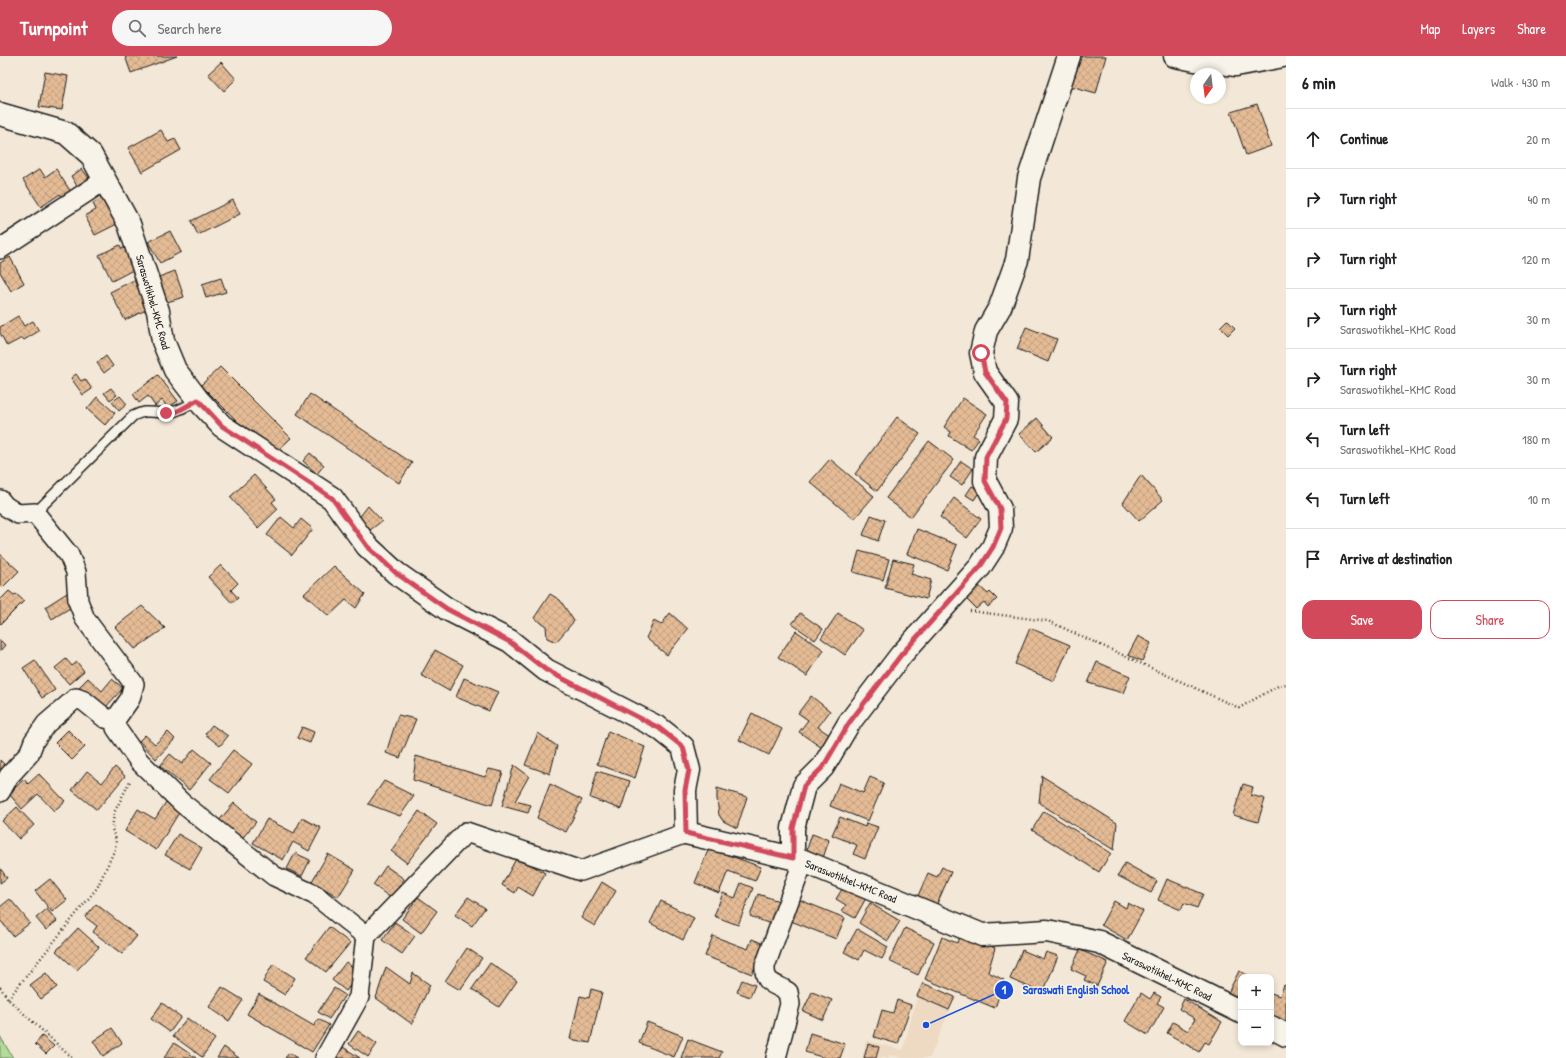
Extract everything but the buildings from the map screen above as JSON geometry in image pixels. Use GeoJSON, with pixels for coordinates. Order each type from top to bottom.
{"type":"FeatureCollection","features":[{"type":"Feature","properties":{"kind":"street"},"geometry":{"type":"LineString","coordinates":[[776,1058],[790,1004],[788,992],[767,980],[765,975],[765,966],[799,873],[793,828],[804,786],[823,767],[849,723],[901,655],[980,567],[993,547],[1001,528],[1000,509],[985,481],[986,457],[1006,419],[1007,403],[985,372],[981,353],[986,331],[1000,307],[1017,260],[1020,229],[1029,178],[1069,56]]}},
{"type":"Feature","properties":{"kind":"street"},"geometry":{"type":"LineString","coordinates":[[1176,56],[1236,65],[1283,56]]}},
{"type":"Feature","properties":{"kind":"street","name":"Saraswotikhel-KMC Road"},"geometry":{"type":"LineString","coordinates":[[0,114],[66,133],[91,155],[129,224],[158,311],[163,341],[175,370],[198,400],[222,426],[332,498],[367,546],[396,573],[447,609],[510,642],[546,670],[659,728],[683,747],[689,770],[685,790],[686,833],[797,859],[982,935],[1047,931],[1099,942],[1238,1011]]}},
{"type":"Feature","properties":{"kind":"street"},"geometry":{"type":"LineString","coordinates":[[0,249],[105,180]]}},
{"type":"Feature","properties":{"kind":"street"},"geometry":{"type":"LineString","coordinates":[[0,500],[5,506],[18,514],[35,513],[69,555],[76,572],[78,601],[85,619],[134,684],[130,699],[115,720],[116,728],[139,761],[182,803],[274,876],[315,895],[366,936]]}},
{"type":"Feature","properties":{"kind":"street"},"geometry":{"type":"LineString","coordinates":[[0,792],[9,776],[28,754],[34,740],[46,724],[76,698],[84,701],[105,718],[115,720]]}},
{"type":"Feature","properties":{"kind":"street"},"geometry":{"type":"LineString","coordinates":[[325,1058],[359,997],[366,936],[466,832],[581,871],[686,833]]}},
{"type":"Feature","properties":{"kind":"street"},"geometry":{"type":"LineString","coordinates":[[1274,1029],[1286,1035]]}},
{"type":"Feature","properties":{"kind":"lane"},"geometry":{"type":"LineString","coordinates":[[35,513],[133,416],[142,412],[166,413],[178,411],[198,400]]}},
{"type":"Feature","properties":{"kind":"path"},"geometry":{"type":"LineString","coordinates":[[943,608],[1048,621],[1239,708],[1278,686],[1286,684]]}},
{"type":"Feature","properties":{"kind":"path"},"geometry":{"type":"LineString","coordinates":[[8,999],[97,888],[115,849],[116,840],[112,829],[114,813],[139,761]]}},
{"type":"Feature","properties":{"kind":"path"},"geometry":{"type":"LineString","coordinates":[[0,987],[8,999],[72,1058]]}},
{"type":"Feature","properties":{"kind":"shaded area"},"geometry":{"type":"Polygon","coordinates":[[[923,983],[955,997],[930,1058],[901,1058],[889,1055],[888,1058],[862,1058],[866,1040],[903,1050],[917,996],[923,983]]]}},
{"type":"Feature","properties":{"kind":"green space"},"geometry":{"type":"Polygon","coordinates":[[[0,1036],[13,1058],[0,1058],[0,1036]]]}},
{"type":"Feature","properties":{"kind":"place","name":"Saraswati English School"},"geometry":{"type":"Point","coordinates":[926,1025]}},
{"type":"Feature","properties":{"kind":"route"},"geometry":{"type":"LineString","coordinates":[[166,413],[178,411],[198,400],[222,426],[332,498],[367,546],[396,573],[447,609],[510,642],[546,670],[659,728],[683,747],[689,770],[685,790],[686,833],[793,858],[793,828],[804,786],[823,767],[849,723],[901,655],[980,567],[993,547],[1001,528],[1000,509],[985,481],[986,457],[1006,419],[1007,403],[985,372],[981,353]]}}]}
